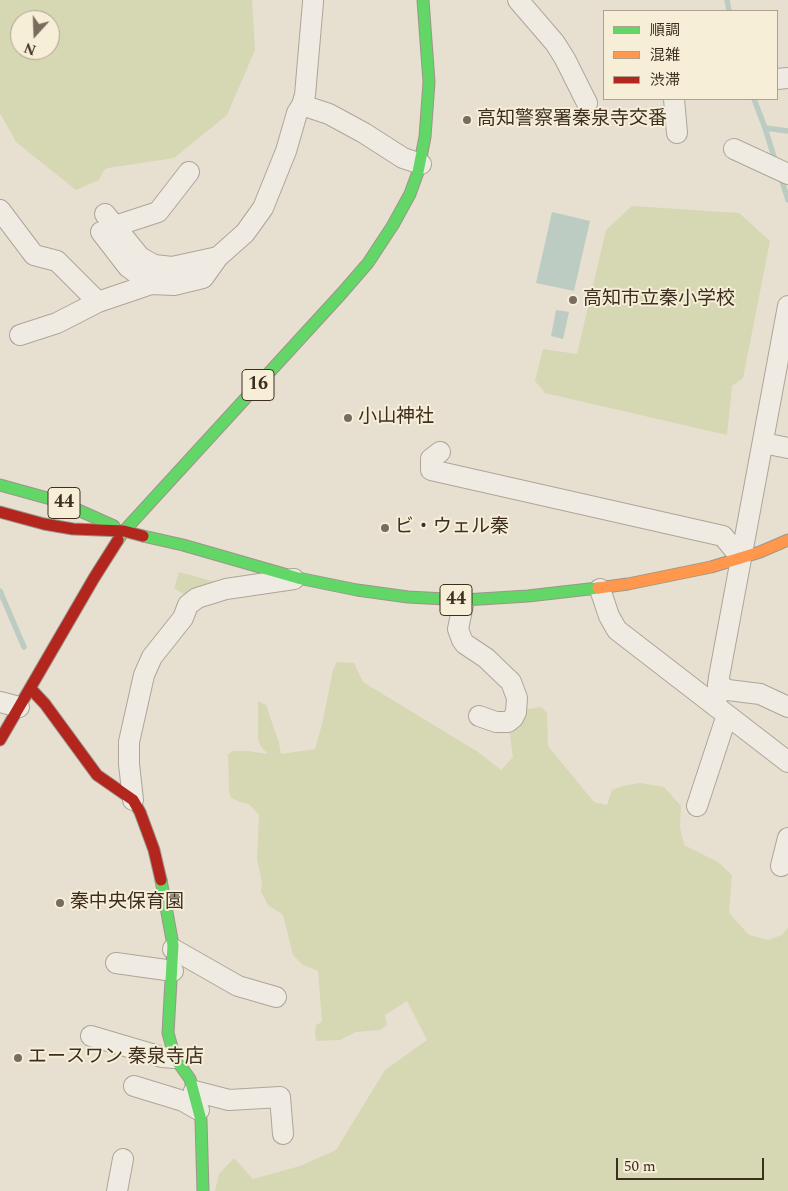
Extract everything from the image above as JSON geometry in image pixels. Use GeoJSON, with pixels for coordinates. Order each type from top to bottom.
{"type":"FeatureCollection","features":[{"type":"Feature","properties":{"kind":"main road","name":"16"},"geometry":{"type":"LineString","coordinates":[[0,740],[94,578],[124,531],[368,263],[405,204],[421,164],[428,113],[430,82],[424,0]]}},
{"type":"Feature","properties":{"kind":"main road","name":"44"},"geometry":{"type":"LineString","coordinates":[[0,485],[58,501],[124,531],[183,545],[298,578],[357,590],[408,597],[464,600],[600,589],[705,568],[760,552],[788,540]]}},
{"type":"Feature","properties":{"kind":"main road","name":"44"},"geometry":{"type":"LineString","coordinates":[[0,512],[44,524],[73,529],[124,531]]}},
{"type":"Feature","properties":{"kind":"main road"},"geometry":{"type":"LineString","coordinates":[[31,689],[45,704],[96,775],[133,800],[140,812],[154,850],[166,902],[173,949],[168,1023],[170,1043],[175,1058],[190,1079],[196,1101],[202,1139],[203,1191]]}},
{"type":"Feature","properties":{"kind":"street"},"geometry":{"type":"LineString","coordinates":[[518,0],[565,59],[587,103]]}},
{"type":"Feature","properties":{"kind":"street"},"geometry":{"type":"LineString","coordinates":[[20,336],[57,323],[98,302],[151,284],[174,284],[203,278],[218,257],[244,233],[263,208],[286,151],[297,112],[302,105],[305,95],[312,2]]}},
{"type":"Feature","properties":{"kind":"street"},"geometry":{"type":"LineString","coordinates":[[292,85],[302,105],[329,114],[364,133],[403,158],[421,164]]}},
{"type":"Feature","properties":{"kind":"street"},"geometry":{"type":"LineString","coordinates":[[674,100],[677,133]]}},
{"type":"Feature","properties":{"kind":"street"},"geometry":{"type":"LineString","coordinates":[[734,149],[788,174]]}},
{"type":"Feature","properties":{"kind":"street"},"geometry":{"type":"LineString","coordinates":[[107,224],[158,212],[189,172]]}},
{"type":"Feature","properties":{"kind":"street"},"geometry":{"type":"LineString","coordinates":[[0,210],[34,255],[57,261],[98,302]]}},
{"type":"Feature","properties":{"kind":"street"},"geometry":{"type":"LineString","coordinates":[[107,224],[140,257],[154,265],[172,267],[218,257]]}},
{"type":"Feature","properties":{"kind":"street"},"geometry":{"type":"LineString","coordinates":[[107,224],[128,267],[151,284]]}},
{"type":"Feature","properties":{"kind":"street"},"geometry":{"type":"LineString","coordinates":[[697,806],[724,724],[718,684],[788,306]]}},
{"type":"Feature","properties":{"kind":"street"},"geometry":{"type":"LineString","coordinates":[[763,443],[788,448]]}},
{"type":"Feature","properties":{"kind":"street"},"geometry":{"type":"LineString","coordinates":[[440,452],[431,459],[431,470],[723,536],[741,558]]}},
{"type":"Feature","properties":{"kind":"street"},"geometry":{"type":"LineString","coordinates":[[133,800],[128,764],[129,742],[144,675],[152,657],[184,618],[188,605],[197,598],[226,590],[298,578]]}},
{"type":"Feature","properties":{"kind":"street"},"geometry":{"type":"LineString","coordinates":[[600,589],[609,616],[617,630],[788,762]]}},
{"type":"Feature","properties":{"kind":"street"},"geometry":{"type":"LineString","coordinates":[[464,600],[458,629],[464,644],[486,658],[511,682],[517,698],[516,712],[508,722],[496,722],[479,716]]}},
{"type":"Feature","properties":{"kind":"street"},"geometry":{"type":"LineString","coordinates":[[718,684],[728,690],[760,694],[788,707]]}},
{"type":"Feature","properties":{"kind":"street"},"geometry":{"type":"LineString","coordinates":[[0,702],[19,707]]}},
{"type":"Feature","properties":{"kind":"street"},"geometry":{"type":"LineString","coordinates":[[781,866],[788,838]]}},
{"type":"Feature","properties":{"kind":"street"},"geometry":{"type":"LineString","coordinates":[[173,949],[238,986],[276,997]]}},
{"type":"Feature","properties":{"kind":"street"},"geometry":{"type":"LineString","coordinates":[[116,963],[173,971]]}},
{"type":"Feature","properties":{"kind":"street"},"geometry":{"type":"LineString","coordinates":[[91,1036],[162,1057],[175,1058]]}},
{"type":"Feature","properties":{"kind":"street"},"geometry":{"type":"LineString","coordinates":[[134,1086],[183,1102],[280,1097],[283,1134]]}},
{"type":"Feature","properties":{"kind":"street"},"geometry":{"type":"LineString","coordinates":[[117,1191],[123,1159]]}},
{"type":"Feature","properties":{"kind":"green space"},"geometry":{"type":"Polygon","coordinates":[[[0,0],[252,0],[255,50],[227,115],[174,158],[108,168],[104,170],[99,180],[76,190],[16,142],[0,113],[0,0]]]}},
{"type":"Feature","properties":{"kind":"green space"},"geometry":{"type":"Polygon","coordinates":[[[632,206],[739,213],[770,241],[743,378],[732,386],[727,435],[545,393],[535,381],[543,349],[577,354],[606,230],[632,206]]]}},
{"type":"Feature","properties":{"kind":"green space"},"geometry":{"type":"Polygon","coordinates":[[[179,572],[216,582],[186,596],[174,588],[179,572]]]}},
{"type":"Feature","properties":{"kind":"green space"},"geometry":{"type":"Polygon","coordinates":[[[337,662],[354,663],[363,682],[478,752],[501,770],[513,757],[509,729],[516,716],[528,709],[541,707],[547,713],[548,746],[594,802],[607,805],[612,790],[623,786],[640,783],[664,787],[681,806],[680,827],[684,845],[718,862],[732,875],[729,913],[749,935],[768,940],[782,935],[788,928],[788,1191],[215,1191],[219,1174],[234,1158],[253,1179],[300,1166],[336,1150],[385,1070],[427,1040],[407,1001],[385,1015],[387,1025],[380,1030],[356,1032],[340,1040],[316,1041],[316,1025],[322,1022],[318,971],[303,965],[293,955],[283,915],[268,905],[261,892],[262,883],[257,859],[259,815],[249,804],[231,798],[229,791],[228,754],[233,751],[248,751],[268,754],[261,747],[258,739],[258,701],[266,705],[281,754],[315,749],[333,670],[337,662]]]}},
{"type":"Feature","properties":{"kind":"shaded area"},"geometry":{"type":"Polygon","coordinates":[[[552,212],[590,221],[574,291],[536,283],[552,212]]]}},
{"type":"Feature","properties":{"kind":"shaded area"},"geometry":{"type":"Polygon","coordinates":[[[556,310],[569,312],[563,339],[551,336],[556,310]]]}},
{"type":"Feature","properties":{"kind":"waterway"},"geometry":{"type":"LineString","coordinates":[[727,0],[729,10]]}},
{"type":"Feature","properties":{"kind":"waterway"},"geometry":{"type":"LineString","coordinates":[[754,100],[765,128],[788,131]]}},
{"type":"Feature","properties":{"kind":"waterway"},"geometry":{"type":"LineString","coordinates":[[765,128],[775,160]]}},
{"type":"Feature","properties":{"kind":"waterway"},"geometry":{"type":"LineString","coordinates":[[781,178],[788,200]]}},
{"type":"Feature","properties":{"kind":"waterway"},"geometry":{"type":"LineString","coordinates":[[0,591],[24,647]]}},
{"type":"Feature","properties":{"kind":"traffic: fast"},"geometry":{"type":"LineString","coordinates":[[118,540],[124,531],[342,293],[368,263],[393,225],[410,194],[418,172],[425,137],[429,82],[423,0]]}},
{"type":"Feature","properties":{"kind":"traffic: fast"},"geometry":{"type":"LineString","coordinates":[[0,485],[58,501],[114,526]]}},
{"type":"Feature","properties":{"kind":"traffic: fast"},"geometry":{"type":"LineString","coordinates":[[143,536],[183,545],[298,578],[357,590],[408,597],[464,600],[528,596],[598,588]]}},
{"type":"Feature","properties":{"kind":"traffic: fast"},"geometry":{"type":"LineString","coordinates":[[161,880],[173,945],[168,1033],[175,1058],[190,1079],[201,1120],[203,1191]]}},
{"type":"Feature","properties":{"kind":"traffic: slow"},"geometry":{"type":"LineString","coordinates":[[598,588],[628,584],[711,567],[760,552],[788,540]]}},
{"type":"Feature","properties":{"kind":"traffic: jam"},"geometry":{"type":"LineString","coordinates":[[0,512],[44,524],[73,529],[124,531],[143,536]]}},
{"type":"Feature","properties":{"kind":"traffic: jam"},"geometry":{"type":"LineString","coordinates":[[0,740],[118,540]]}},
{"type":"Feature","properties":{"kind":"traffic: jam"},"geometry":{"type":"LineString","coordinates":[[31,689],[45,704],[97,775],[133,800],[140,812],[154,850],[161,880]]}},
{"type":"Feature","properties":{"kind":"place","name":"高知警察署秦泉寺交番"},"geometry":{"type":"Point","coordinates":[467,120]}},
{"type":"Feature","properties":{"kind":"place","name":"高知市立秦小学校"},"geometry":{"type":"Point","coordinates":[573,300]}},
{"type":"Feature","properties":{"kind":"place","name":"小山神社"},"geometry":{"type":"Point","coordinates":[348,418]}},
{"type":"Feature","properties":{"kind":"place","name":"ビ・ウェル秦"},"geometry":{"type":"Point","coordinates":[385,528]}},
{"type":"Feature","properties":{"kind":"place","name":"秦中央保育園"},"geometry":{"type":"Point","coordinates":[60,903]}},
{"type":"Feature","properties":{"kind":"place","name":"エースワン 秦泉寺店"},"geometry":{"type":"Point","coordinates":[18,1058]}}]}
